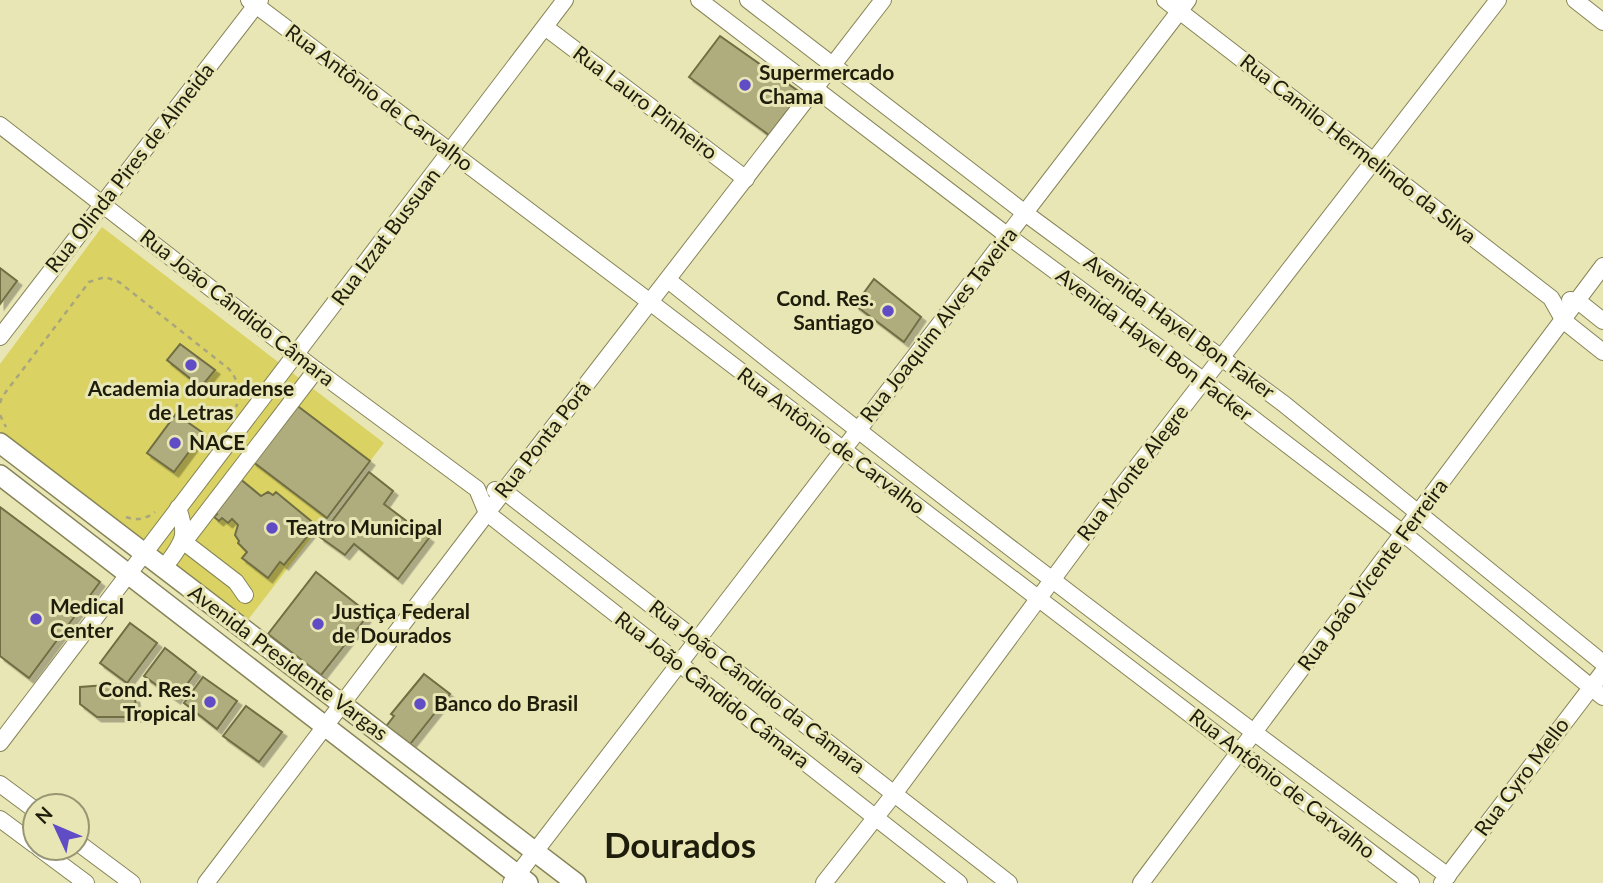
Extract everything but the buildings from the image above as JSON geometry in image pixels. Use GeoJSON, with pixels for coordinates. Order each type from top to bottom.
{"type":"FeatureCollection","features":[{"type":"Feature","properties":{"kind":"main road","name":"Avenida Presidente Vargas"},"geometry":{"type":"LineString","coordinates":[[4,436],[164,568],[576,883]]}},
{"type":"Feature","properties":{"kind":"main road","name":"Avenida Presidente Vargas"},"geometry":{"type":"LineString","coordinates":[[0,475],[519,880]]}},
{"type":"Feature","properties":{"kind":"street","name":"Rua Izzat Bussuan"},"geometry":{"type":"LineString","coordinates":[[0,743],[565,0]]}},
{"type":"Feature","properties":{"kind":"street","name":"Avenida Hayel Bon Facker"},"geometry":{"type":"LineString","coordinates":[[699,0],[1404,534],[1597,692]]}},
{"type":"Feature","properties":{"kind":"street","name":"Avenida Hayel Bon Faker"},"geometry":{"type":"LineString","coordinates":[[748,0],[1025,213],[1222,356],[1603,663]]}},
{"type":"Feature","properties":{"kind":"street","name":"Rua Ponta Porã"},"geometry":{"type":"LineString","coordinates":[[206,883],[487,513],[883,0]]}},
{"type":"Feature","properties":{"kind":"street","name":"Rua Camilo Hermelindo da Silva"},"geometry":{"type":"LineString","coordinates":[[1165,0],[1184,6],[1374,162],[1551,298],[1564,321]]}},
{"type":"Feature","properties":{"kind":"street","name":"Rua Monte Alegre"},"geometry":{"type":"LineString","coordinates":[[824,883],[894,794],[1052,579],[1222,356],[1499,0]]}},
{"type":"Feature","properties":{"kind":"street"},"geometry":{"type":"LineString","coordinates":[[1575,0],[1603,22]]}},
{"type":"Feature","properties":{"kind":"street","name":"Rua Antônio de Carvalho"},"geometry":{"type":"LineString","coordinates":[[255,2],[1411,883]]}},
{"type":"Feature","properties":{"kind":"street","name":"Rua Olinda Pires de Almeida"},"geometry":{"type":"LineString","coordinates":[[0,337],[255,2]]}},
{"type":"Feature","properties":{"kind":"street","name":"Rua Joaquim Alves Taveira"},"geometry":{"type":"LineString","coordinates":[[519,880],[535,851],[1184,6]]}},
{"type":"Feature","properties":{"kind":"street","name":"Rua Lauro Pinheiro"},"geometry":{"type":"LineString","coordinates":[[545,27],[746,179]]}},
{"type":"Feature","properties":{"kind":"street","name":"Rua João Cândido Câmara"},"geometry":{"type":"LineString","coordinates":[[0,125],[316,370],[477,489],[487,513],[959,883]]}},
{"type":"Feature","properties":{"kind":"street","name":"Rua João Vicente Ferreira"},"geometry":{"type":"LineString","coordinates":[[1141,883],[1603,266]]}},
{"type":"Feature","properties":{"kind":"street","name":"Rua Antônio de Carvalho"},"geometry":{"type":"LineString","coordinates":[[668,280],[857,431],[1445,879]]}},
{"type":"Feature","properties":{"kind":"street"},"geometry":{"type":"LineString","coordinates":[[1551,298],[1578,301],[1603,320]]}},
{"type":"Feature","properties":{"kind":"street"},"geometry":{"type":"LineString","coordinates":[[1564,321],[1603,352]]}},
{"type":"Feature","properties":{"kind":"street"},"geometry":{"type":"LineString","coordinates":[[164,568],[316,370]]}},
{"type":"Feature","properties":{"kind":"street"},"geometry":{"type":"LineString","coordinates":[[256,407],[290,403]]}},
{"type":"Feature","properties":{"kind":"street"},"geometry":{"type":"LineString","coordinates":[[477,489],[504,491]]}},
{"type":"Feature","properties":{"kind":"street","name":"Rua João Cândido da Câmara"},"geometry":{"type":"LineString","coordinates":[[504,491],[1009,883]]}},
{"type":"Feature","properties":{"kind":"street"},"geometry":{"type":"LineString","coordinates":[[178,508],[185,527],[184,542]]}},
{"type":"Feature","properties":{"kind":"street"},"geometry":{"type":"LineString","coordinates":[[184,542],[236,582],[245,595]]}},
{"type":"Feature","properties":{"kind":"street","name":"Rua Cyro Mello"},"geometry":{"type":"LineString","coordinates":[[1445,879],[1597,692],[1603,672]]}},
{"type":"Feature","properties":{"kind":"street"},"geometry":{"type":"LineString","coordinates":[[0,784],[21,800]]}},
{"type":"Feature","properties":{"kind":"street"},"geometry":{"type":"LineString","coordinates":[[0,819],[21,834]]}},
{"type":"Feature","properties":{"kind":"street"},"geometry":{"type":"LineString","coordinates":[[91,852],[132,883]]}},
{"type":"Feature","properties":{"kind":"street"},"geometry":{"type":"LineString","coordinates":[[58,862],[86,883]]}},
{"type":"Feature","properties":{"kind":"path"},"geometry":{"type":"LineString","coordinates":[[0,403],[89,282],[105,277],[119,282],[229,369],[237,380],[239,390],[240,398],[235,409]]}},
{"type":"Feature","properties":{"kind":"path"},"geometry":{"type":"LineString","coordinates":[[0,415],[4,436]]}},
{"type":"Feature","properties":{"kind":"path"},"geometry":{"type":"LineString","coordinates":[[116,512],[136,519],[148,518],[157,511]]}},
{"type":"Feature","properties":{"kind":"shaded area"},"geometry":{"type":"Polygon","coordinates":[[[102,227],[384,443],[247,621],[135,538],[0,432],[0,364],[102,227]]]}},
{"type":"Feature","properties":{"kind":"place","name":"Supermercado Chama"},"geometry":{"type":"Point","coordinates":[745,85]}},
{"type":"Feature","properties":{"kind":"place","name":"Cond. Res. Santiago"},"geometry":{"type":"Point","coordinates":[888,311]}},
{"type":"Feature","properties":{"kind":"place","name":"Academia douradense de Letras"},"geometry":{"type":"Point","coordinates":[191,365]}},
{"type":"Feature","properties":{"kind":"place","name":"NACE"},"geometry":{"type":"Point","coordinates":[175,443]}},
{"type":"Feature","properties":{"kind":"place","name":"Teatro Municipal"},"geometry":{"type":"Point","coordinates":[272,528]}},
{"type":"Feature","properties":{"kind":"place","name":"Medical Center"},"geometry":{"type":"Point","coordinates":[36,619]}},
{"type":"Feature","properties":{"kind":"place","name":"Justiça Federal de Dourados"},"geometry":{"type":"Point","coordinates":[318,624]}},
{"type":"Feature","properties":{"kind":"place","name":"Cond. Res. Tropical"},"geometry":{"type":"Point","coordinates":[210,702]}},
{"type":"Feature","properties":{"kind":"place","name":"Banco do Brasil"},"geometry":{"type":"Point","coordinates":[420,704]}},
{"type":"Feature","properties":{"kind":"district","name":"Dourados"},"geometry":{"type":"Point","coordinates":[680,846]}}]}
